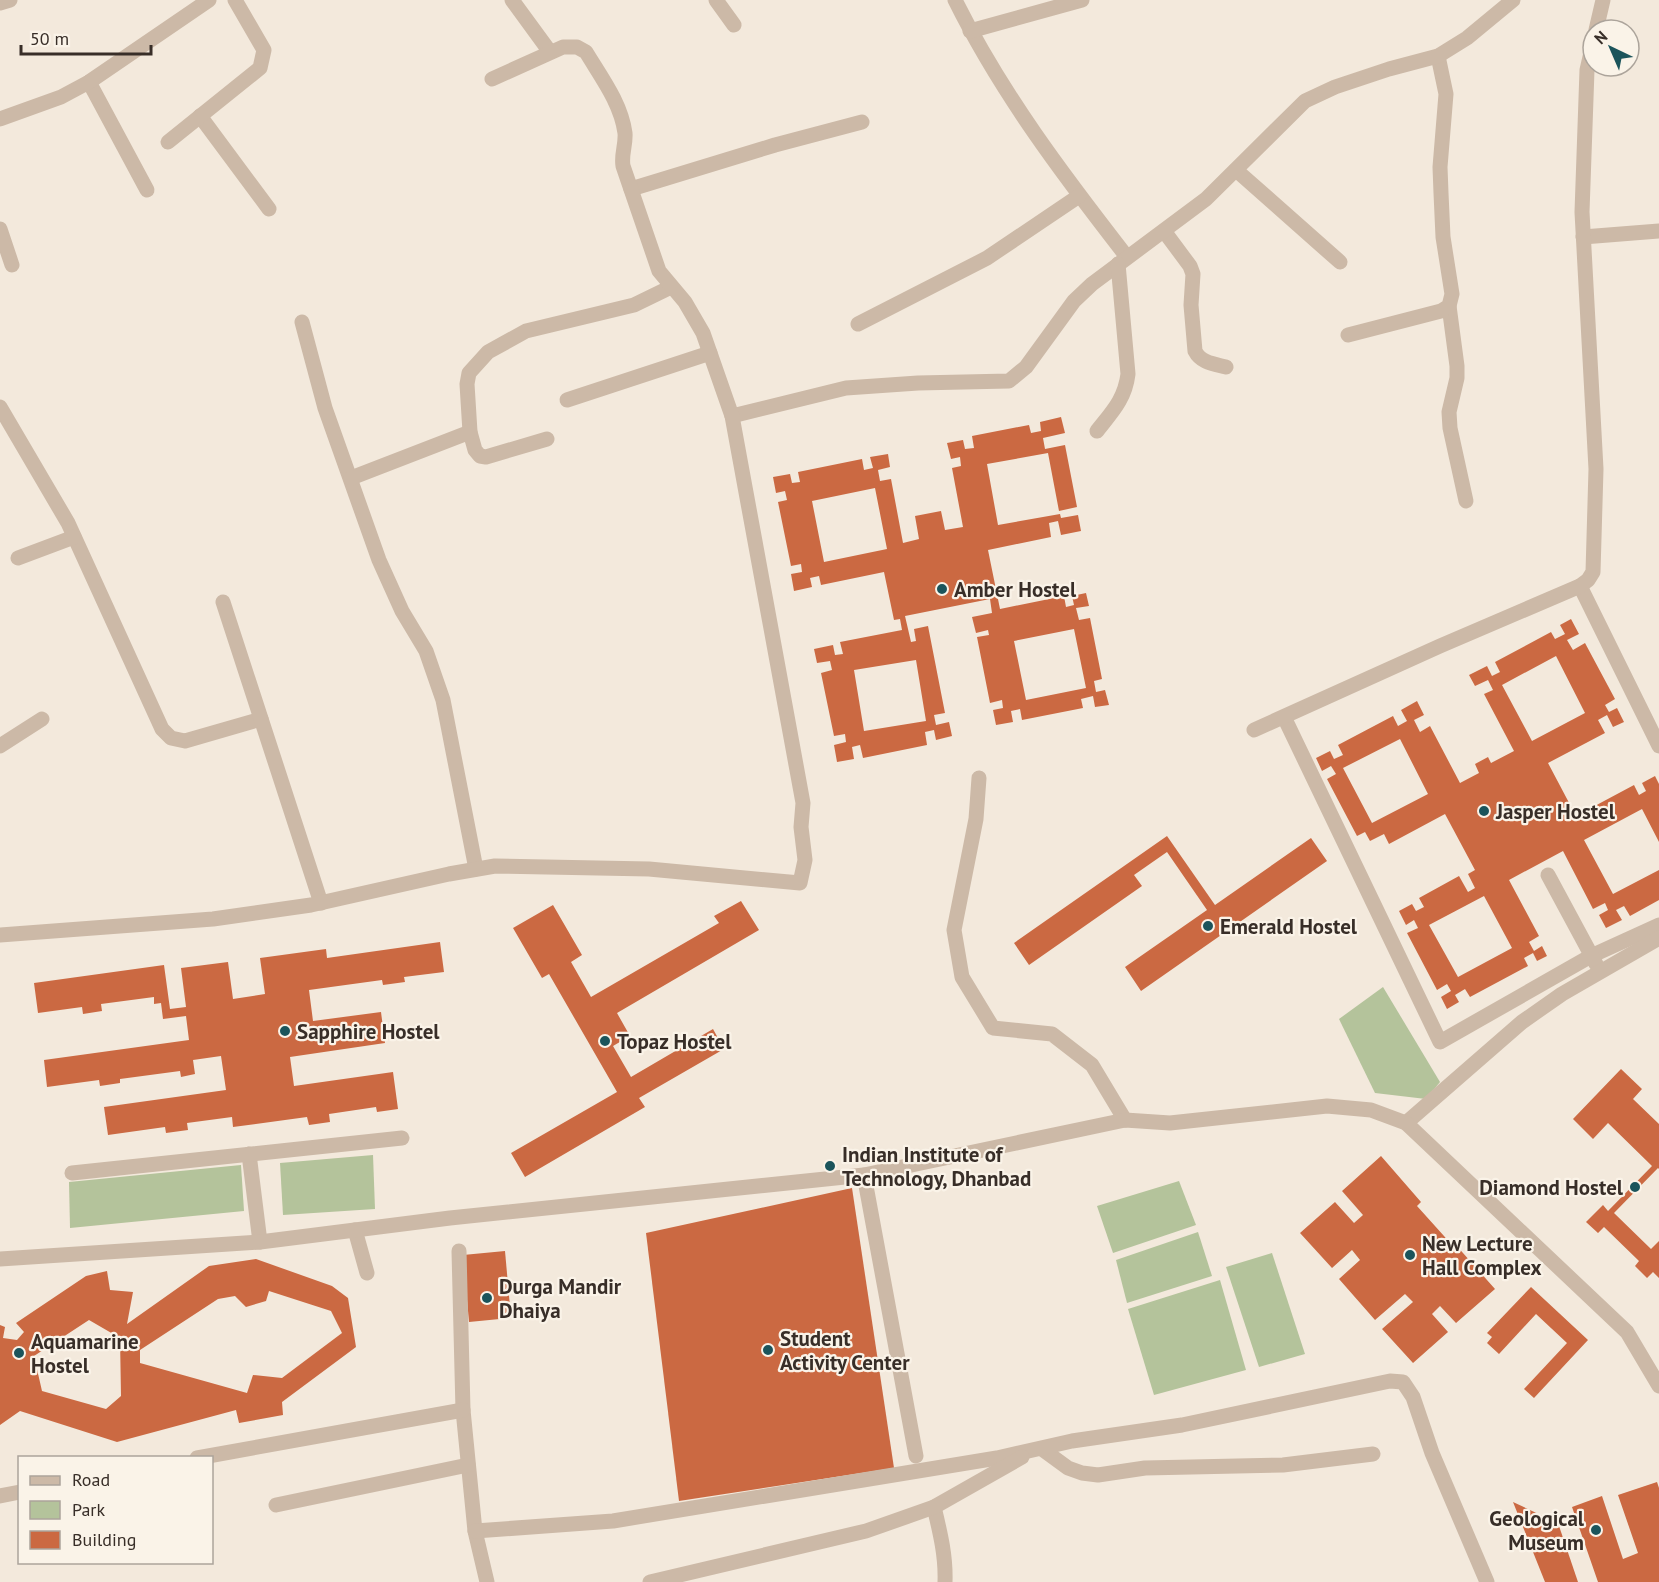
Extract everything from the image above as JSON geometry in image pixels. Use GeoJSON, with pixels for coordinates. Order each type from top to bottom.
{"type":"FeatureCollection","features":[{"type":"Feature","properties":{"kind":"street"},"geometry":{"type":"LineString","coordinates":[[0,3],[10,0]]}},
{"type":"Feature","properties":{"kind":"street"},"geometry":{"type":"LineString","coordinates":[[0,119],[61,96],[89,81],[209,0]]}},
{"type":"Feature","properties":{"kind":"street"},"geometry":{"type":"LineString","coordinates":[[168,142],[260,68],[264,50],[235,0]]}},
{"type":"Feature","properties":{"kind":"street"},"geometry":{"type":"LineString","coordinates":[[512,0],[550,52]]}},
{"type":"Feature","properties":{"kind":"street"},"geometry":{"type":"LineString","coordinates":[[716,0],[734,24]]}},
{"type":"Feature","properties":{"kind":"street"},"geometry":{"type":"LineString","coordinates":[[955,0],[970,31],[1042,145],[1122,260],[1128,374],[1126,389],[1121,400],[1097,431]]}},
{"type":"Feature","properties":{"kind":"street"},"geometry":{"type":"LineString","coordinates":[[970,31],[1082,0]]}},
{"type":"Feature","properties":{"kind":"street"},"geometry":{"type":"LineString","coordinates":[[732,416],[846,388],[918,383],[1009,381],[1026,367],[1074,301],[1122,260],[1206,199],[1305,101],[1335,87],[1438,56],[1467,38],[1513,0]]}},
{"type":"Feature","properties":{"kind":"street"},"geometry":{"type":"LineString","coordinates":[[1598,18],[1602,0]]}},
{"type":"Feature","properties":{"kind":"street"},"geometry":{"type":"LineString","coordinates":[[0,935],[213,919],[321,903],[495,866],[649,869],[800,883],[805,860],[801,827],[803,803],[732,416],[703,333],[689,310],[659,271],[622,155],[626,143],[619,109],[586,52],[577,47],[563,47],[492,79]]}},
{"type":"Feature","properties":{"kind":"street"},"geometry":{"type":"LineString","coordinates":[[1438,56],[1446,94],[1440,167],[1443,237],[1452,294],[1449,306],[1457,372],[1449,412],[1450,428],[1466,501]]}},
{"type":"Feature","properties":{"kind":"street"},"geometry":{"type":"LineString","coordinates":[[1254,730],[1580,586],[1593,572],[1596,469],[1582,212],[1587,78]]}},
{"type":"Feature","properties":{"kind":"street"},"geometry":{"type":"LineString","coordinates":[[89,81],[147,190]]}},
{"type":"Feature","properties":{"kind":"street"},"geometry":{"type":"LineString","coordinates":[[200,116],[269,209]]}},
{"type":"Feature","properties":{"kind":"street"},"geometry":{"type":"LineString","coordinates":[[631,189],[775,145],[862,122]]}},
{"type":"Feature","properties":{"kind":"street"},"geometry":{"type":"LineString","coordinates":[[1236,170],[1340,262]]}},
{"type":"Feature","properties":{"kind":"street"},"geometry":{"type":"LineString","coordinates":[[858,324],[987,258],[1079,196]]}},
{"type":"Feature","properties":{"kind":"street"},"geometry":{"type":"LineString","coordinates":[[0,229],[12,265]]}},
{"type":"Feature","properties":{"kind":"street"},"geometry":{"type":"LineString","coordinates":[[1164,231],[1190,266],[1193,274],[1191,305],[1195,351],[1198,358],[1226,367]]}},
{"type":"Feature","properties":{"kind":"street"},"geometry":{"type":"LineString","coordinates":[[1583,237],[1659,231]]}},
{"type":"Feature","properties":{"kind":"street"},"geometry":{"type":"LineString","coordinates":[[548,439],[480,456],[475,450],[470,432],[467,384],[469,373],[488,352],[526,331],[634,305],[671,287]]}},
{"type":"Feature","properties":{"kind":"street"},"geometry":{"type":"LineString","coordinates":[[1348,336],[1441,311],[1449,306]]}},
{"type":"Feature","properties":{"kind":"street"},"geometry":{"type":"LineString","coordinates":[[302,322],[325,408],[379,560],[402,611],[426,651],[443,699],[476,869]]}},
{"type":"Feature","properties":{"kind":"street"},"geometry":{"type":"LineString","coordinates":[[567,400],[710,353]]}},
{"type":"Feature","properties":{"kind":"street"},"geometry":{"type":"LineString","coordinates":[[0,407],[74,537],[162,729],[171,738],[185,741],[261,719]]}},
{"type":"Feature","properties":{"kind":"street"},"geometry":{"type":"LineString","coordinates":[[351,478],[470,432]]}},
{"type":"Feature","properties":{"kind":"street"},"geometry":{"type":"LineString","coordinates":[[18,558],[74,537]]}},
{"type":"Feature","properties":{"kind":"street"},"geometry":{"type":"LineString","coordinates":[[1580,586],[1659,746]]}},
{"type":"Feature","properties":{"kind":"street"},"geometry":{"type":"LineString","coordinates":[[222,602],[321,903]]}},
{"type":"Feature","properties":{"kind":"street"},"geometry":{"type":"LineString","coordinates":[[1284,717],[1440,1042],[1591,956],[1659,925]]}},
{"type":"Feature","properties":{"kind":"street"},"geometry":{"type":"LineString","coordinates":[[0,746],[42,719]]}},
{"type":"Feature","properties":{"kind":"street"},"geometry":{"type":"LineString","coordinates":[[979,778],[976,819],[954,930],[962,977],[993,1028],[1052,1034],[1092,1065],[1125,1120]]}},
{"type":"Feature","properties":{"kind":"street"},"geometry":{"type":"LineString","coordinates":[[1548,875],[1600,972]]}},
{"type":"Feature","properties":{"kind":"street"},"geometry":{"type":"LineString","coordinates":[[1406,1123],[1522,1023],[1562,994],[1659,938]]}},
{"type":"Feature","properties":{"kind":"street"},"geometry":{"type":"LineString","coordinates":[[0,1258],[260,1242],[462,1217],[864,1175],[1125,1120],[1170,1123],[1327,1106],[1371,1110],[1406,1123],[1627,1332],[1652,1362],[1659,1386]]}},
{"type":"Feature","properties":{"kind":"street"},"geometry":{"type":"LineString","coordinates":[[72,1173],[402,1138]]}},
{"type":"Feature","properties":{"kind":"street"},"geometry":{"type":"LineString","coordinates":[[249,1154],[260,1242]]}},
{"type":"Feature","properties":{"kind":"street"},"geometry":{"type":"LineString","coordinates":[[864,1175],[916,1456]]}},
{"type":"Feature","properties":{"kind":"street"},"geometry":{"type":"LineString","coordinates":[[355,1230],[367,1273]]}},
{"type":"Feature","properties":{"kind":"street"},"geometry":{"type":"LineString","coordinates":[[459,1251],[463,1410],[475,1531],[487,1582]]}},
{"type":"Feature","properties":{"kind":"street"},"geometry":{"type":"LineString","coordinates":[[475,1531],[613,1521],[1037,1450],[1072,1441],[1182,1425],[1399,1380],[1413,1397],[1432,1453],[1487,1582]]}},
{"type":"Feature","properties":{"kind":"street"},"geometry":{"type":"LineString","coordinates":[[208,1456],[463,1410]]}},
{"type":"Feature","properties":{"kind":"street"},"geometry":{"type":"LineString","coordinates":[[1037,1450],[1068,1468],[1098,1475],[1145,1468],[1283,1465],[1373,1454]]}},
{"type":"Feature","properties":{"kind":"street"},"geometry":{"type":"LineString","coordinates":[[650,1582],[866,1531],[934,1507],[1037,1450]]}},
{"type":"Feature","properties":{"kind":"street"},"geometry":{"type":"LineString","coordinates":[[276,1505],[468,1465]]}},
{"type":"Feature","properties":{"kind":"street"},"geometry":{"type":"LineString","coordinates":[[0,1496],[18,1492]]}},
{"type":"Feature","properties":{"kind":"street"},"geometry":{"type":"LineString","coordinates":[[934,1507],[944,1546],[945,1582]]}},
{"type":"Feature","properties":{"kind":"green space"},"geometry":{"type":"Polygon","coordinates":[[[1383,987],[1440,1082],[1426,1099],[1375,1093],[1339,1019],[1383,987]]]}},
{"type":"Feature","properties":{"kind":"green space"},"geometry":{"type":"Polygon","coordinates":[[[373,1155],[375,1209],[283,1215],[280,1163],[373,1155]]]}},
{"type":"Feature","properties":{"kind":"green space"},"geometry":{"type":"Polygon","coordinates":[[[241,1165],[244,1211],[70,1228],[69,1182],[241,1165]]]}},
{"type":"Feature","properties":{"kind":"green space"},"geometry":{"type":"Polygon","coordinates":[[[1179,1181],[1196,1225],[1113,1253],[1097,1206],[1179,1181]]]}},
{"type":"Feature","properties":{"kind":"green space"},"geometry":{"type":"Polygon","coordinates":[[[1198,1232],[1212,1276],[1127,1303],[1116,1260],[1198,1232]]]}},
{"type":"Feature","properties":{"kind":"green space"},"geometry":{"type":"Polygon","coordinates":[[[1272,1253],[1305,1354],[1259,1367],[1226,1267],[1272,1253]]]}},
{"type":"Feature","properties":{"kind":"green space"},"geometry":{"type":"Polygon","coordinates":[[[1220,1280],[1246,1370],[1154,1395],[1128,1309],[1220,1280]]]}},
{"type":"Feature","properties":{"kind":"building","name":"Amber Hostel"},"geometry":{"type":"Polygon","coordinates":[[[1061,417],[1065,433],[1043,438],[1045,449],[1065,445],[1077,507],[1059,511],[1048,453],[987,464],[998,525],[1060,514],[1061,518],[1078,515],[1081,531],[1061,535],[1058,521],[1049,523],[1051,537],[988,550],[1000,609],[1064,596],[1066,607],[1074,605],[1072,596],[1086,593],[1089,606],[1076,608],[1079,620],[1090,618],[1102,679],[1094,681],[1096,692],[1105,690],[1109,705],[1095,707],[1093,696],[1081,699],[1083,708],[1022,720],[1020,709],[1011,711],[1013,722],[996,725],[993,710],[1003,708],[1002,700],[990,703],[977,637],[989,635],[988,630],[976,633],[972,617],[992,613],[990,599],[905,616],[911,642],[916,641],[914,629],[928,626],[945,713],[934,715],[936,725],[949,722],[952,736],[936,740],[934,730],[925,732],[927,745],[863,758],[860,745],[852,747],[854,759],[837,762],[834,745],[846,742],[845,734],[834,736],[821,673],[832,670],[830,661],[817,663],[814,649],[833,645],[835,655],[843,654],[840,642],[902,630],[900,619],[894,620],[884,572],[821,585],[819,576],[810,578],[812,587],[794,591],[791,574],[802,572],[801,564],[791,566],[778,502],[787,500],[785,491],[776,493],[773,477],[790,474],[792,483],[800,482],[798,472],[862,459],[864,470],[873,468],[870,457],[888,454],[890,467],[878,470],[880,481],[891,479],[903,543],[919,539],[915,516],[941,511],[945,530],[963,527],[952,468],[961,466],[960,457],[951,459],[947,443],[963,440],[965,449],[974,448],[972,436],[1029,425],[1031,433],[1041,431],[1040,422],[1061,417]],[[875,488],[812,501],[824,562],[887,549],[875,488]],[[1074,629],[1014,641],[1026,700],[1086,688],[1074,629]],[[916,660],[854,670],[864,731],[926,721],[916,660]]]}},
{"type":"Feature","properties":{"kind":"building","name":"Jasper Hostel"},"geometry":{"type":"Polygon","coordinates":[[[1571,619],[1579,634],[1567,640],[1573,650],[1585,643],[1615,699],[1605,705],[1609,712],[1617,708],[1624,722],[1613,727],[1607,715],[1598,720],[1605,733],[1548,763],[1576,816],[1634,785],[1639,795],[1646,791],[1642,783],[1655,776],[1659,784],[1659,842],[1642,809],[1584,840],[1613,894],[1659,870],[1659,900],[1630,916],[1624,906],[1616,910],[1622,920],[1606,928],[1599,915],[1608,910],[1605,903],[1593,909],[1563,851],[1509,880],[1539,936],[1529,942],[1534,951],[1542,946],[1547,956],[1537,961],[1533,953],[1524,958],[1528,966],[1470,997],[1465,989],[1455,995],[1459,1002],[1447,1009],[1441,997],[1451,991],[1447,984],[1437,990],[1407,933],[1418,928],[1414,920],[1406,925],[1399,911],[1412,904],[1416,911],[1424,907],[1419,898],[1459,876],[1468,892],[1475,888],[1468,874],[1475,870],[1445,814],[1389,844],[1384,834],[1370,841],[1365,832],[1357,836],[1327,779],[1336,774],[1331,766],[1322,771],[1316,758],[1330,751],[1334,759],[1343,755],[1338,745],[1393,716],[1398,726],[1407,721],[1401,710],[1417,701],[1424,715],[1414,720],[1420,732],[1430,726],[1460,783],[1479,773],[1475,764],[1488,757],[1491,763],[1514,751],[1484,694],[1493,690],[1488,680],[1475,686],[1469,675],[1487,666],[1492,676],[1500,672],[1495,662],[1551,632],[1555,639],[1565,634],[1560,625],[1571,619]],[[1556,656],[1502,685],[1532,741],[1585,713],[1556,656]],[[1400,739],[1343,768],[1372,823],[1428,794],[1400,739]],[[1484,896],[1429,925],[1458,977],[1512,948],[1484,896]]]}},
{"type":"Feature","properties":{"kind":"building","name":"Emerald Hostel"},"geometry":{"type":"Polygon","coordinates":[[[1167,836],[1215,905],[1311,838],[1327,861],[1141,991],[1125,967],[1207,910],[1167,852],[1134,875],[1142,886],[1029,965],[1014,943],[1167,836]]]}},
{"type":"Feature","properties":{"kind":"building","name":"Topaz Hostel"},"geometry":{"type":"Polygon","coordinates":[[[741,901],[759,930],[617,1013],[630,1036],[613,1046],[631,1077],[713,1029],[724,1049],[639,1098],[645,1107],[525,1177],[511,1153],[617,1092],[549,974],[542,978],[513,928],[553,905],[582,955],[571,962],[591,997],[719,923],[714,916],[741,901]]]}},
{"type":"Feature","properties":{"kind":"building","name":"Sapphire Hostel"},"geometry":{"type":"Polygon","coordinates":[[[440,942],[444,972],[404,977],[405,982],[383,985],[382,980],[309,990],[313,1021],[381,1012],[385,1043],[290,1057],[294,1086],[393,1072],[398,1109],[377,1112],[376,1107],[329,1114],[330,1122],[309,1125],[307,1117],[233,1127],[232,1117],[187,1123],[188,1130],[166,1133],[165,1127],[108,1135],[104,1107],[226,1090],[221,1056],[193,1060],[195,1074],[181,1077],[180,1071],[120,1079],[120,1083],[100,1086],[99,1080],[47,1087],[44,1060],[189,1040],[186,1016],[163,1019],[161,1003],[154,1004],[154,997],[101,1004],[102,1011],[83,1014],[82,1007],[38,1013],[34,983],[164,965],[170,1009],[186,1007],[181,968],[228,962],[233,999],[265,994],[260,958],[326,949],[327,958],[440,942]]]}},
{"type":"Feature","properties":{"kind":"building","name":"Diamond Hostel"},"geometry":{"type":"Polygon","coordinates":[[[1621,1069],[1642,1089],[1633,1099],[1659,1124],[1659,1169],[1614,1213],[1651,1249],[1659,1241],[1659,1278],[1653,1272],[1647,1278],[1635,1266],[1639,1261],[1604,1227],[1598,1233],[1586,1222],[1603,1205],[1608,1211],[1652,1166],[1608,1123],[1593,1139],[1573,1119],[1621,1069]]]}},
{"type":"Feature","properties":{"kind":"building","name":"New Lecture Hall Complex"},"geometry":{"type":"Polygon","coordinates":[[[1381,1156],[1421,1202],[1417,1206],[1495,1289],[1456,1323],[1440,1306],[1432,1314],[1448,1332],[1413,1363],[1382,1329],[1413,1302],[1405,1294],[1375,1320],[1339,1279],[1360,1260],[1352,1250],[1332,1268],[1300,1233],[1335,1202],[1354,1223],[1363,1215],[1342,1191],[1381,1156]]]}},
{"type":"Feature","properties":{"kind":"building","name":"Student Activity Center"},"geometry":{"type":"Polygon","coordinates":[[[852,1188],[894,1468],[679,1501],[646,1233],[852,1188]]]}},
{"type":"Feature","properties":{"kind":"building"},"geometry":{"type":"Polygon","coordinates":[[[505,1251],[511,1318],[469,1322],[463,1255],[505,1251]]]}},
{"type":"Feature","properties":{"kind":"building","name":"Aquamarine Hostel"},"geometry":{"type":"Polygon","coordinates":[[[256,1259],[332,1286],[348,1298],[356,1347],[282,1402],[283,1415],[239,1423],[236,1410],[117,1442],[20,1411],[0,1425],[0,1325],[5,1327],[3,1338],[17,1340],[24,1332],[16,1323],[86,1276],[107,1271],[110,1290],[133,1292],[127,1324],[209,1266],[256,1259]],[[269,1291],[266,1301],[246,1307],[235,1296],[218,1299],[140,1350],[140,1363],[247,1393],[253,1375],[282,1378],[342,1333],[331,1311],[269,1291]],[[89,1320],[34,1356],[42,1391],[106,1409],[121,1396],[120,1338],[89,1320]]]}},
{"type":"Feature","properties":{"kind":"building"},"geometry":{"type":"Polygon","coordinates":[[[1531,1287],[1588,1340],[1534,1398],[1524,1389],[1567,1343],[1536,1314],[1499,1354],[1487,1343],[1492,1337],[1487,1333],[1531,1287]]]}},
{"type":"Feature","properties":{"kind":"building","name":"Geological Museum"},"geometry":{"type":"Polygon","coordinates":[[[1657,1482],[1659,1488],[1659,1582],[1598,1582],[1572,1507],[1602,1496],[1623,1559],[1638,1553],[1618,1495],[1657,1482]]]}},
{"type":"Feature","properties":{"kind":"building","name":"Geological Museum"},"geometry":{"type":"Polygon","coordinates":[[[1513,1502],[1558,1523],[1578,1582],[1545,1582],[1513,1502]]]}},
{"type":"Feature","properties":{"kind":"place","name":"Amber Hostel"},"geometry":{"type":"Point","coordinates":[942,589]}},
{"type":"Feature","properties":{"kind":"place","name":"Jasper Hostel"},"geometry":{"type":"Point","coordinates":[1484,811]}},
{"type":"Feature","properties":{"kind":"place","name":"Emerald Hostel"},"geometry":{"type":"Point","coordinates":[1208,926]}},
{"type":"Feature","properties":{"kind":"place","name":"Sapphire Hostel"},"geometry":{"type":"Point","coordinates":[285,1031]}},
{"type":"Feature","properties":{"kind":"place","name":"Topaz Hostel"},"geometry":{"type":"Point","coordinates":[605,1041]}},
{"type":"Feature","properties":{"kind":"place","name":"Indian Institute of Technology, Dhanbad"},"geometry":{"type":"Point","coordinates":[830,1166]}},
{"type":"Feature","properties":{"kind":"place","name":"Diamond Hostel"},"geometry":{"type":"Point","coordinates":[1635,1187]}},
{"type":"Feature","properties":{"kind":"place","name":"New Lecture Hall Complex"},"geometry":{"type":"Point","coordinates":[1410,1255]}},
{"type":"Feature","properties":{"kind":"place","name":"Durga Mandir Dhaiya"},"geometry":{"type":"Point","coordinates":[487,1298]}},
{"type":"Feature","properties":{"kind":"place","name":"Student Activity Center"},"geometry":{"type":"Point","coordinates":[768,1350]}},
{"type":"Feature","properties":{"kind":"place","name":"Aquamarine Hostel"},"geometry":{"type":"Point","coordinates":[19,1353]}},
{"type":"Feature","properties":{"kind":"place","name":"Geological Museum"},"geometry":{"type":"Point","coordinates":[1596,1530]}}]}
